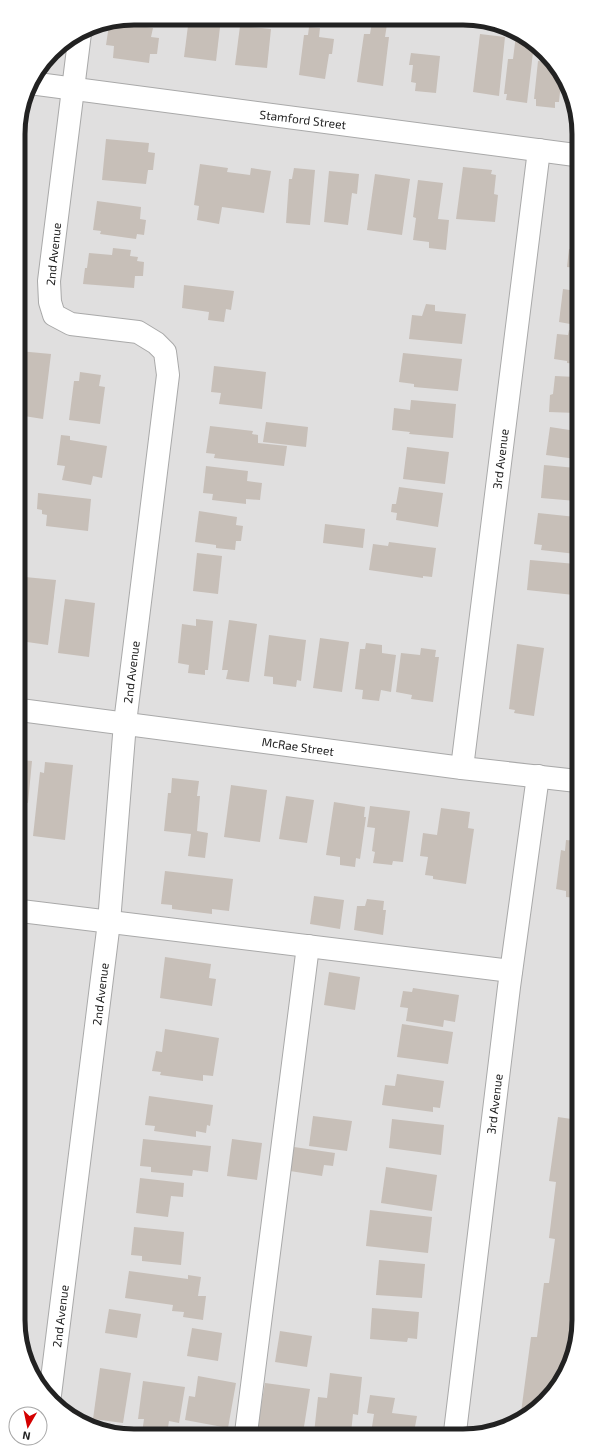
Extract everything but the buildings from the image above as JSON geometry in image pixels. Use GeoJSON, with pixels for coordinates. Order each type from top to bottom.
{"type":"FeatureCollection","features":[{"type":"Feature","properties":{"kind":"street","name":"2nd Avenue"},"geometry":{"type":"LineString","coordinates":[[51,1390],[109,922],[125,723],[168,375],[165,352],[156,343],[138,332],[71,324],[54,316],[50,302],[49,282],[79,40]]}},
{"type":"Feature","properties":{"kind":"street","name":"Stamford Street"},"geometry":{"type":"LineString","coordinates":[[37,85],[572,155]]}},
{"type":"Feature","properties":{"kind":"street","name":"3rd Avenue"},"geometry":{"type":"LineString","coordinates":[[462,768],[539,150]]}},
{"type":"Feature","properties":{"kind":"street","name":"McRae Street"},"geometry":{"type":"LineString","coordinates":[[25,711],[462,768],[572,780]]}},
{"type":"Feature","properties":{"kind":"street","name":"3rd Avenue"},"geometry":{"type":"LineString","coordinates":[[455,1429],[511,971],[538,776]]}},
{"type":"Feature","properties":{"kind":"street"},"geometry":{"type":"LineString","coordinates":[[25,912],[511,971]]}},
{"type":"Feature","properties":{"kind":"street"},"geometry":{"type":"LineString","coordinates":[[247,1429],[308,946]]}},
{"type":"Feature","properties":{"kind":"shaded area"},"geometry":{"type":"Polygon","coordinates":[[[127,25],[470,25],[484,27],[511,36],[535,52],[554,74],[564,93],[568,106],[572,134],[572,1327],[564,1361],[554,1380],[545,1392],[523,1411],[511,1418],[491,1425],[463,1429],[127,1429],[113,1427],[86,1418],[62,1402],[43,1380],[36,1368],[29,1348],[25,1320],[25,127],[29,106],[36,86],[43,74],[57,57],[74,43],[93,33],[113,27],[127,25]]]}}]}
